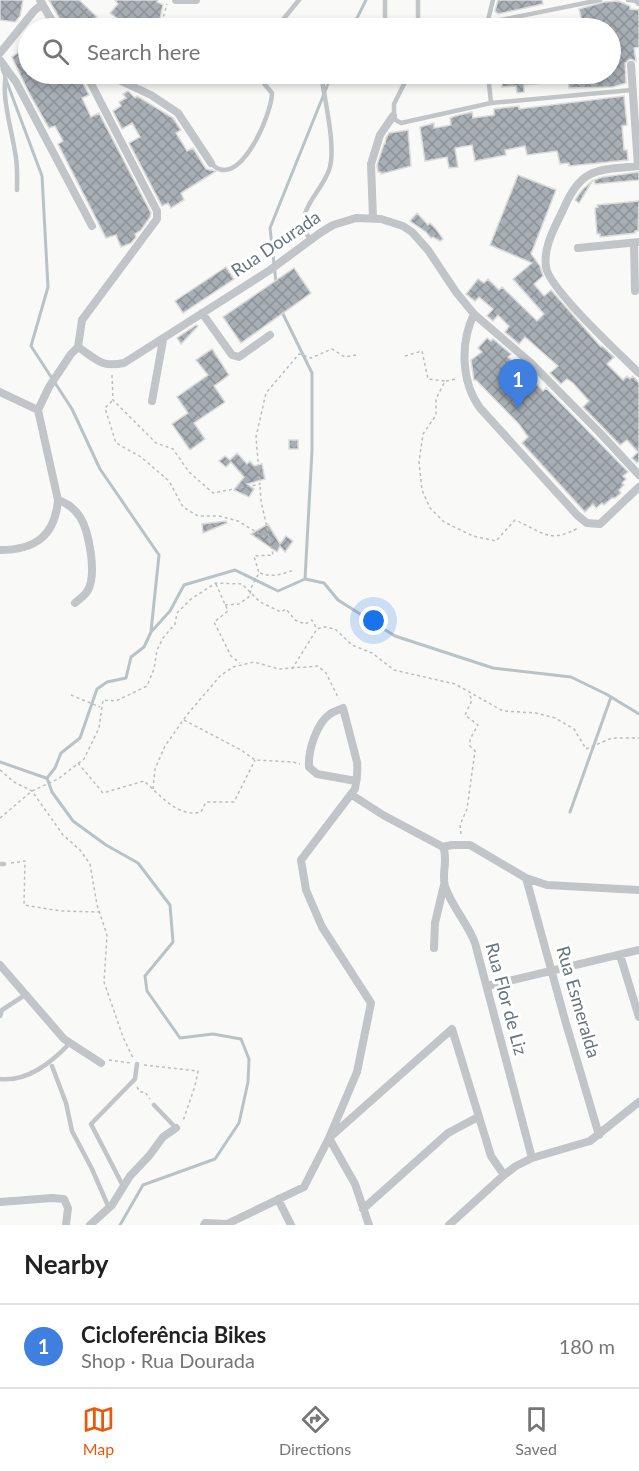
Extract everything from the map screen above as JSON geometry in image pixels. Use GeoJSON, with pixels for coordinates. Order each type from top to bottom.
{"type":"FeatureCollection","features":[{"type":"Feature","properties":{"kind":"street"},"geometry":{"type":"LineString","coordinates":[[176,0],[196,0]]}},
{"type":"Feature","properties":{"kind":"street"},"geometry":{"type":"LineString","coordinates":[[29,18],[41,2],[50,18]]}},
{"type":"Feature","properties":{"kind":"street"},"geometry":{"type":"LineString","coordinates":[[0,54],[18,31]]}},
{"type":"Feature","properties":{"kind":"street"},"geometry":{"type":"LineString","coordinates":[[0,60],[16,82],[92,226]]}},
{"type":"Feature","properties":{"kind":"street"},"geometry":{"type":"LineString","coordinates":[[631,65],[639,166],[597,171],[581,179],[567,199],[551,238],[546,268],[562,295],[639,373]]}},
{"type":"Feature","properties":{"kind":"street"},"geometry":{"type":"LineString","coordinates":[[0,550],[25,548],[37,541],[52,525],[57,513],[58,500],[38,410],[70,354],[78,347],[82,321],[157,219],[158,211],[91,84]]}},
{"type":"Feature","properties":{"kind":"street"},"geometry":{"type":"LineString","coordinates":[[128,84],[151,94],[178,113],[211,163]]}},
{"type":"Feature","properties":{"kind":"street"},"geometry":{"type":"LineString","coordinates":[[373,218],[371,164],[380,135],[393,118]]}},
{"type":"Feature","properties":{"kind":"street","name":"Rua Dourada"},"geometry":{"type":"LineString","coordinates":[[111,365],[133,359],[270,270],[333,225],[344,220],[373,218],[392,222],[412,232],[428,250],[474,314],[537,368],[639,476]]}},
{"type":"Feature","properties":{"kind":"street"},"geometry":{"type":"LineString","coordinates":[[578,248],[637,243],[635,291]]}},
{"type":"Feature","properties":{"kind":"street"},"geometry":{"type":"LineString","coordinates":[[202,313],[232,355],[239,357],[270,334]]}},
{"type":"Feature","properties":{"kind":"street"},"geometry":{"type":"LineString","coordinates":[[474,314],[467,333],[466,377],[471,396],[578,516],[587,523],[596,525],[604,522],[639,487]]}},
{"type":"Feature","properties":{"kind":"street"},"geometry":{"type":"LineString","coordinates":[[152,401],[163,340]]}},
{"type":"Feature","properties":{"kind":"street"},"geometry":{"type":"LineString","coordinates":[[78,347],[97,362],[111,365]]}},
{"type":"Feature","properties":{"kind":"street"},"geometry":{"type":"LineString","coordinates":[[0,392],[38,410]]}},
{"type":"Feature","properties":{"kind":"street"},"geometry":{"type":"LineString","coordinates":[[58,500],[68,504],[79,515],[85,526],[90,552],[92,572],[88,591],[75,603]]}},
{"type":"Feature","properties":{"kind":"street"},"geometry":{"type":"LineString","coordinates":[[205,1224],[227,1224],[304,1187],[329,1138],[357,1072],[371,1003],[322,927],[306,890],[301,860],[352,795],[356,781],[357,762],[343,708],[331,713],[324,720],[310,751],[309,767],[317,774],[356,781]]}},
{"type":"Feature","properties":{"kind":"street"},"geometry":{"type":"LineString","coordinates":[[352,795],[444,850],[462,844],[477,848],[526,878],[558,887],[639,890]]}},
{"type":"Feature","properties":{"kind":"street"},"geometry":{"type":"LineString","coordinates":[[434,948],[438,910],[444,885],[444,850]]}},
{"type":"Feature","properties":{"kind":"street","name":"Rua Esmeralda"},"geometry":{"type":"LineString","coordinates":[[526,878],[599,1135]]}},
{"type":"Feature","properties":{"kind":"street","name":"Rua Flor de Liz"},"geometry":{"type":"LineString","coordinates":[[444,885],[471,933],[532,1158]]}},
{"type":"Feature","properties":{"kind":"street"},"geometry":{"type":"LineString","coordinates":[[438,910],[459,911]]}},
{"type":"Feature","properties":{"kind":"street"},"geometry":{"type":"LineString","coordinates":[[487,986],[639,950]]}},
{"type":"Feature","properties":{"kind":"street"},"geometry":{"type":"LineString","coordinates":[[620,955],[639,1017]]}},
{"type":"Feature","properties":{"kind":"street"},"geometry":{"type":"LineString","coordinates":[[0,965],[64,1039],[97,1061]]}},
{"type":"Feature","properties":{"kind":"street"},"geometry":{"type":"LineString","coordinates":[[329,1138],[452,1029],[491,1156],[504,1175]]}},
{"type":"Feature","properties":{"kind":"street"},"geometry":{"type":"LineString","coordinates":[[449,1225],[504,1175],[532,1158],[590,1141],[639,1102]]}},
{"type":"Feature","properties":{"kind":"street"},"geometry":{"type":"LineString","coordinates":[[363,1209],[448,1133],[478,1118]]}},
{"type":"Feature","properties":{"kind":"street"},"geometry":{"type":"LineString","coordinates":[[90,1225],[109,1208],[123,1186],[163,1137],[176,1128]]}},
{"type":"Feature","properties":{"kind":"street"},"geometry":{"type":"LineString","coordinates":[[329,1138],[355,1184],[369,1225]]}},
{"type":"Feature","properties":{"kind":"street"},"geometry":{"type":"LineString","coordinates":[[0,1202],[64,1199],[68,1208],[66,1225]]}},
{"type":"Feature","properties":{"kind":"street"},"geometry":{"type":"LineString","coordinates":[[278,1199],[291,1225]]}},
{"type":"Feature","properties":{"kind":"lane"},"geometry":{"type":"LineString","coordinates":[[284,18],[299,0]]}},
{"type":"Feature","properties":{"kind":"lane"},"geometry":{"type":"LineString","coordinates":[[384,18],[385,0]]}},
{"type":"Feature","properties":{"kind":"lane"},"geometry":{"type":"LineString","coordinates":[[418,0],[418,18]]}},
{"type":"Feature","properties":{"kind":"lane"},"geometry":{"type":"LineString","coordinates":[[488,18],[493,0]]}},
{"type":"Feature","properties":{"kind":"lane"},"geometry":{"type":"LineString","coordinates":[[521,18],[600,0]]}},
{"type":"Feature","properties":{"kind":"lane"},"geometry":{"type":"LineString","coordinates":[[627,0],[639,2]]}},
{"type":"Feature","properties":{"kind":"lane"},"geometry":{"type":"LineString","coordinates":[[7,68],[3,79],[4,107],[15,152],[17,190]]}},
{"type":"Feature","properties":{"kind":"lane"},"geometry":{"type":"LineString","coordinates":[[211,163],[220,171],[226,171],[234,168],[250,150],[270,108],[272,93],[264,84]]}},
{"type":"Feature","properties":{"kind":"lane"},"geometry":{"type":"LineString","coordinates":[[310,240],[304,231],[303,221],[310,202],[329,172],[331,157],[322,84]]}},
{"type":"Feature","properties":{"kind":"lane"},"geometry":{"type":"LineString","coordinates":[[404,84],[394,104],[393,118],[397,122],[406,123],[491,103],[633,90]]}},
{"type":"Feature","properties":{"kind":"lane"},"geometry":{"type":"LineString","coordinates":[[489,84],[491,103]]}},
{"type":"Feature","properties":{"kind":"lane"},"geometry":{"type":"LineString","coordinates":[[0,1016],[2,1010],[26,995]]}},
{"type":"Feature","properties":{"kind":"lane"},"geometry":{"type":"LineString","coordinates":[[0,1079],[11,1080],[29,1074],[55,1059],[70,1042]]}},
{"type":"Feature","properties":{"kind":"lane"},"geometry":{"type":"LineString","coordinates":[[123,1186],[92,1125],[135,1079],[137,1064]]}},
{"type":"Feature","properties":{"kind":"lane"},"geometry":{"type":"LineString","coordinates":[[52,1066],[66,1103],[72,1131],[109,1208]]}},
{"type":"Feature","properties":{"kind":"lane"},"geometry":{"type":"LineString","coordinates":[[154,1105],[176,1128]]}},
{"type":"Feature","properties":{"kind":"path"},"geometry":{"type":"LineString","coordinates":[[163,18],[168,0]]}},
{"type":"Feature","properties":{"kind":"path"},"geometry":{"type":"LineString","coordinates":[[260,573],[254,556],[273,555],[261,501],[256,437],[266,393],[299,354],[311,358],[332,349],[345,357],[356,355]]}},
{"type":"Feature","properties":{"kind":"path"},"geometry":{"type":"LineString","coordinates":[[405,356],[422,351],[428,379],[445,381],[466,377]]}},
{"type":"Feature","properties":{"kind":"path"},"geometry":{"type":"LineString","coordinates":[[111,365],[113,400],[156,443],[173,448],[189,472],[213,493],[260,484]]}},
{"type":"Feature","properties":{"kind":"path"},"geometry":{"type":"LineString","coordinates":[[445,381],[436,399],[436,415],[423,434],[419,462],[422,490],[430,508],[444,522],[473,536],[496,541],[515,520],[547,536],[563,537],[587,523]]}},
{"type":"Feature","properties":{"kind":"path"},"geometry":{"type":"LineString","coordinates":[[113,400],[105,408],[116,443],[141,457],[170,481],[183,507],[198,516],[219,516],[238,521],[271,541]]}},
{"type":"Feature","properties":{"kind":"path"},"geometry":{"type":"LineString","coordinates":[[260,573],[279,575],[294,570]]}},
{"type":"Feature","properties":{"kind":"path"},"geometry":{"type":"LineString","coordinates":[[225,605],[239,603],[249,596],[250,588],[260,573]]}},
{"type":"Feature","properties":{"kind":"path"},"geometry":{"type":"LineString","coordinates":[[216,583],[228,611],[214,622],[231,656],[241,664]]}},
{"type":"Feature","properties":{"kind":"path"},"geometry":{"type":"LineString","coordinates":[[0,818],[32,791],[55,781],[84,759],[99,728],[103,700],[116,700],[147,686],[154,669],[157,650],[163,638],[175,624],[177,613],[191,599],[216,583],[242,584],[260,602],[281,612],[286,609],[295,620],[305,624],[312,620],[317,629]]}},
{"type":"Feature","properties":{"kind":"path"},"geometry":{"type":"LineString","coordinates":[[292,669],[317,629],[324,627],[334,629],[352,645],[372,653],[394,670],[455,684],[503,711],[536,713],[555,718],[574,729],[586,749],[612,738],[639,738]]}},
{"type":"Feature","properties":{"kind":"path"},"geometry":{"type":"LineString","coordinates":[[153,789],[155,769],[165,746],[183,720],[220,676],[233,667],[255,662],[279,669],[318,666],[326,673],[343,708]]}},
{"type":"Feature","properties":{"kind":"path"},"geometry":{"type":"LineString","coordinates":[[462,844],[460,825],[467,808],[475,751],[470,746],[470,739],[478,725],[465,715],[472,700],[471,693]]}},
{"type":"Feature","properties":{"kind":"path"},"geometry":{"type":"LineString","coordinates":[[71,695],[101,708]]}},
{"type":"Feature","properties":{"kind":"path"},"geometry":{"type":"LineString","coordinates":[[183,720],[241,750],[255,760],[293,762],[309,767]]}},
{"type":"Feature","properties":{"kind":"path"},"geometry":{"type":"LineString","coordinates":[[77,763],[103,793],[144,781],[164,801],[192,815],[201,812],[206,802],[234,802],[255,760]]}},
{"type":"Feature","properties":{"kind":"path"},"geometry":{"type":"LineString","coordinates":[[0,770],[14,782],[32,791],[63,835],[80,850],[90,864],[99,912],[107,935],[104,982],[123,1037],[137,1064]]}},
{"type":"Feature","properties":{"kind":"path"},"geometry":{"type":"LineString","coordinates":[[2,864],[25,861],[24,905],[61,911],[99,912]]}},
{"type":"Feature","properties":{"kind":"path"},"geometry":{"type":"LineString","coordinates":[[97,1061],[198,1071],[184,1119],[176,1128]]}},
{"type":"Feature","properties":{"kind":"path"},"geometry":{"type":"LineString","coordinates":[[130,1084],[133,1087],[137,1086],[140,1092],[145,1092],[154,1105]]}},
{"type":"Feature","properties":{"kind":"building"},"geometry":{"type":"Polygon","coordinates":[[[0,0],[23,0],[20,16],[15,22],[0,20],[0,0]]]}},
{"type":"Feature","properties":{"kind":"building"},"geometry":{"type":"Polygon","coordinates":[[[49,0],[79,0],[97,17],[96,18],[59,18],[49,0]]]}},
{"type":"Feature","properties":{"kind":"building"},"geometry":{"type":"Polygon","coordinates":[[[115,0],[158,0],[157,2],[163,5],[160,18],[117,18],[110,13],[118,4],[115,0]]]}},
{"type":"Feature","properties":{"kind":"building"},"geometry":{"type":"Polygon","coordinates":[[[498,0],[542,0],[543,4],[498,14],[495,11],[498,0]]]}},
{"type":"Feature","properties":{"kind":"building"},"geometry":{"type":"Polygon","coordinates":[[[618,1],[630,6],[630,9],[639,10],[639,47],[634,48],[636,61],[630,59],[625,63],[626,83],[613,87],[569,88],[568,84],[621,84],[621,18],[581,18],[579,9],[604,2],[618,1]]]}},
{"type":"Feature","properties":{"kind":"building"},"geometry":{"type":"Polygon","coordinates":[[[18,53],[18,70],[12,57],[18,53]]]}},
{"type":"Feature","properties":{"kind":"building"},"geometry":{"type":"Polygon","coordinates":[[[25,84],[83,84],[89,95],[82,98],[91,117],[99,113],[151,213],[131,243],[121,247],[116,235],[106,238],[58,144],[63,141],[55,126],[49,128],[25,84]]]}},
{"type":"Feature","properties":{"kind":"building"},"geometry":{"type":"Polygon","coordinates":[[[502,84],[535,84],[524,85],[524,92],[517,93],[516,86],[502,87],[502,84]]]}},
{"type":"Feature","properties":{"kind":"building"},"geometry":{"type":"Polygon","coordinates":[[[128,91],[135,98],[137,96],[173,118],[181,130],[176,133],[187,151],[193,148],[206,169],[216,171],[181,193],[184,200],[171,208],[168,203],[162,206],[129,143],[140,137],[132,123],[122,129],[113,111],[121,106],[119,102],[126,98],[123,94],[128,91]]]}},
{"type":"Feature","properties":{"kind":"building"},"geometry":{"type":"Polygon","coordinates":[[[624,96],[627,125],[622,126],[624,150],[627,150],[628,160],[569,166],[569,163],[560,164],[557,151],[527,155],[525,146],[505,150],[506,155],[475,161],[472,145],[455,148],[458,167],[449,168],[447,157],[425,161],[420,127],[434,123],[434,128],[451,125],[450,118],[472,112],[473,118],[494,115],[494,109],[519,106],[519,109],[624,96]]]}},
{"type":"Feature","properties":{"kind":"building"},"geometry":{"type":"Polygon","coordinates":[[[408,130],[411,166],[381,174],[378,172],[377,165],[389,133],[408,130]]]}},
{"type":"Feature","properties":{"kind":"building"},"geometry":{"type":"Polygon","coordinates":[[[639,172],[639,180],[595,184],[594,180],[603,177],[639,172]]]}},
{"type":"Feature","properties":{"kind":"building"},"geometry":{"type":"Polygon","coordinates":[[[518,175],[556,190],[531,254],[540,266],[543,276],[534,284],[544,296],[551,290],[601,347],[614,357],[607,364],[623,380],[627,376],[630,379],[633,376],[639,383],[639,461],[637,463],[632,458],[638,452],[627,440],[620,445],[583,407],[589,401],[573,383],[567,379],[561,384],[550,373],[558,366],[525,337],[519,344],[505,332],[509,326],[498,315],[493,321],[487,316],[493,309],[479,297],[475,301],[466,294],[478,279],[484,283],[488,279],[499,290],[502,287],[537,321],[544,314],[513,279],[532,263],[490,245],[518,175]]]}},
{"type":"Feature","properties":{"kind":"building"},"geometry":{"type":"Polygon","coordinates":[[[593,180],[579,203],[575,200],[593,180]]]}},
{"type":"Feature","properties":{"kind":"building"},"geometry":{"type":"Polygon","coordinates":[[[639,201],[638,231],[600,237],[600,234],[597,234],[595,208],[598,207],[597,205],[639,201]]]}},
{"type":"Feature","properties":{"kind":"building"},"geometry":{"type":"Polygon","coordinates":[[[417,213],[428,225],[430,223],[436,229],[443,239],[440,241],[431,238],[410,221],[417,213]]]}},
{"type":"Feature","properties":{"kind":"building"},"geometry":{"type":"Polygon","coordinates":[[[226,267],[234,279],[183,313],[175,301],[226,267]]]}},
{"type":"Feature","properties":{"kind":"building"},"geometry":{"type":"Polygon","coordinates":[[[294,268],[311,293],[241,343],[223,317],[294,268]]]}},
{"type":"Feature","properties":{"kind":"building"},"geometry":{"type":"Polygon","coordinates":[[[196,325],[198,326],[181,344],[177,338],[196,325]]]}},
{"type":"Feature","properties":{"kind":"building"},"geometry":{"type":"Polygon","coordinates":[[[487,338],[491,341],[493,339],[511,354],[508,357],[519,368],[522,365],[526,373],[543,391],[546,388],[628,472],[623,476],[626,479],[619,490],[621,493],[615,498],[596,508],[593,504],[585,512],[522,443],[528,437],[519,424],[474,380],[471,360],[482,352],[478,348],[487,338]]]}},
{"type":"Feature","properties":{"kind":"building"},"geometry":{"type":"Polygon","coordinates":[[[212,349],[229,375],[214,386],[225,402],[194,423],[205,439],[190,450],[172,424],[188,413],[177,397],[208,375],[196,360],[212,349]]]}},
{"type":"Feature","properties":{"kind":"building"},"geometry":{"type":"Polygon","coordinates":[[[289,440],[298,440],[298,449],[289,449],[289,440]]]}},
{"type":"Feature","properties":{"kind":"building"},"geometry":{"type":"Polygon","coordinates":[[[237,453],[247,464],[250,461],[254,466],[262,464],[265,479],[247,484],[254,489],[249,497],[234,490],[244,477],[231,462],[226,467],[219,461],[225,456],[230,460],[237,453]]]}},
{"type":"Feature","properties":{"kind":"building"},"geometry":{"type":"Polygon","coordinates":[[[226,521],[227,523],[203,533],[202,524],[226,521]]]}},
{"type":"Feature","properties":{"kind":"building"},"geometry":{"type":"Polygon","coordinates":[[[268,524],[280,544],[286,536],[293,541],[285,552],[280,546],[277,552],[251,534],[268,524]]]}},
{"type":"Feature","properties":{"kind":"waterway"},"geometry":{"type":"LineString","coordinates":[[357,18],[366,0]]}},
{"type":"Feature","properties":{"kind":"waterway"},"geometry":{"type":"LineString","coordinates":[[2,69],[42,176],[48,287],[31,346],[72,409],[100,469],[159,555],[151,631]]}},
{"type":"Feature","properties":{"kind":"waterway"},"geometry":{"type":"LineString","coordinates":[[276,282],[270,228],[328,84]]}},
{"type":"Feature","properties":{"kind":"waterway"},"geometry":{"type":"LineString","coordinates":[[282,312],[312,373],[312,451],[305,579]]}},
{"type":"Feature","properties":{"kind":"waterway"},"geometry":{"type":"LineString","coordinates":[[120,1225],[143,1185],[215,1159],[239,1123],[248,1082],[249,1059],[241,1039],[213,1034],[180,1038],[147,991],[145,976],[173,942],[170,905],[138,863],[106,845],[73,821],[52,792],[47,778],[55,768],[61,753],[80,738],[97,689],[107,682],[126,678],[131,657],[144,647],[151,632],[170,611],[184,585],[235,570],[278,591],[305,579]]}},
{"type":"Feature","properties":{"kind":"waterway"},"geometry":{"type":"LineString","coordinates":[[305,579],[324,583],[338,600],[395,636],[493,668],[571,677],[639,714]]}},
{"type":"Feature","properties":{"kind":"waterway"},"geometry":{"type":"LineString","coordinates":[[570,812],[611,697]]}},
{"type":"Feature","properties":{"kind":"waterway"},"geometry":{"type":"LineString","coordinates":[[0,762],[46,778]]}},
{"type":"Feature","properties":{"kind":"place","name":"Cicloferência Bikes"},"geometry":{"type":"Point","coordinates":[518,409]}}]}
